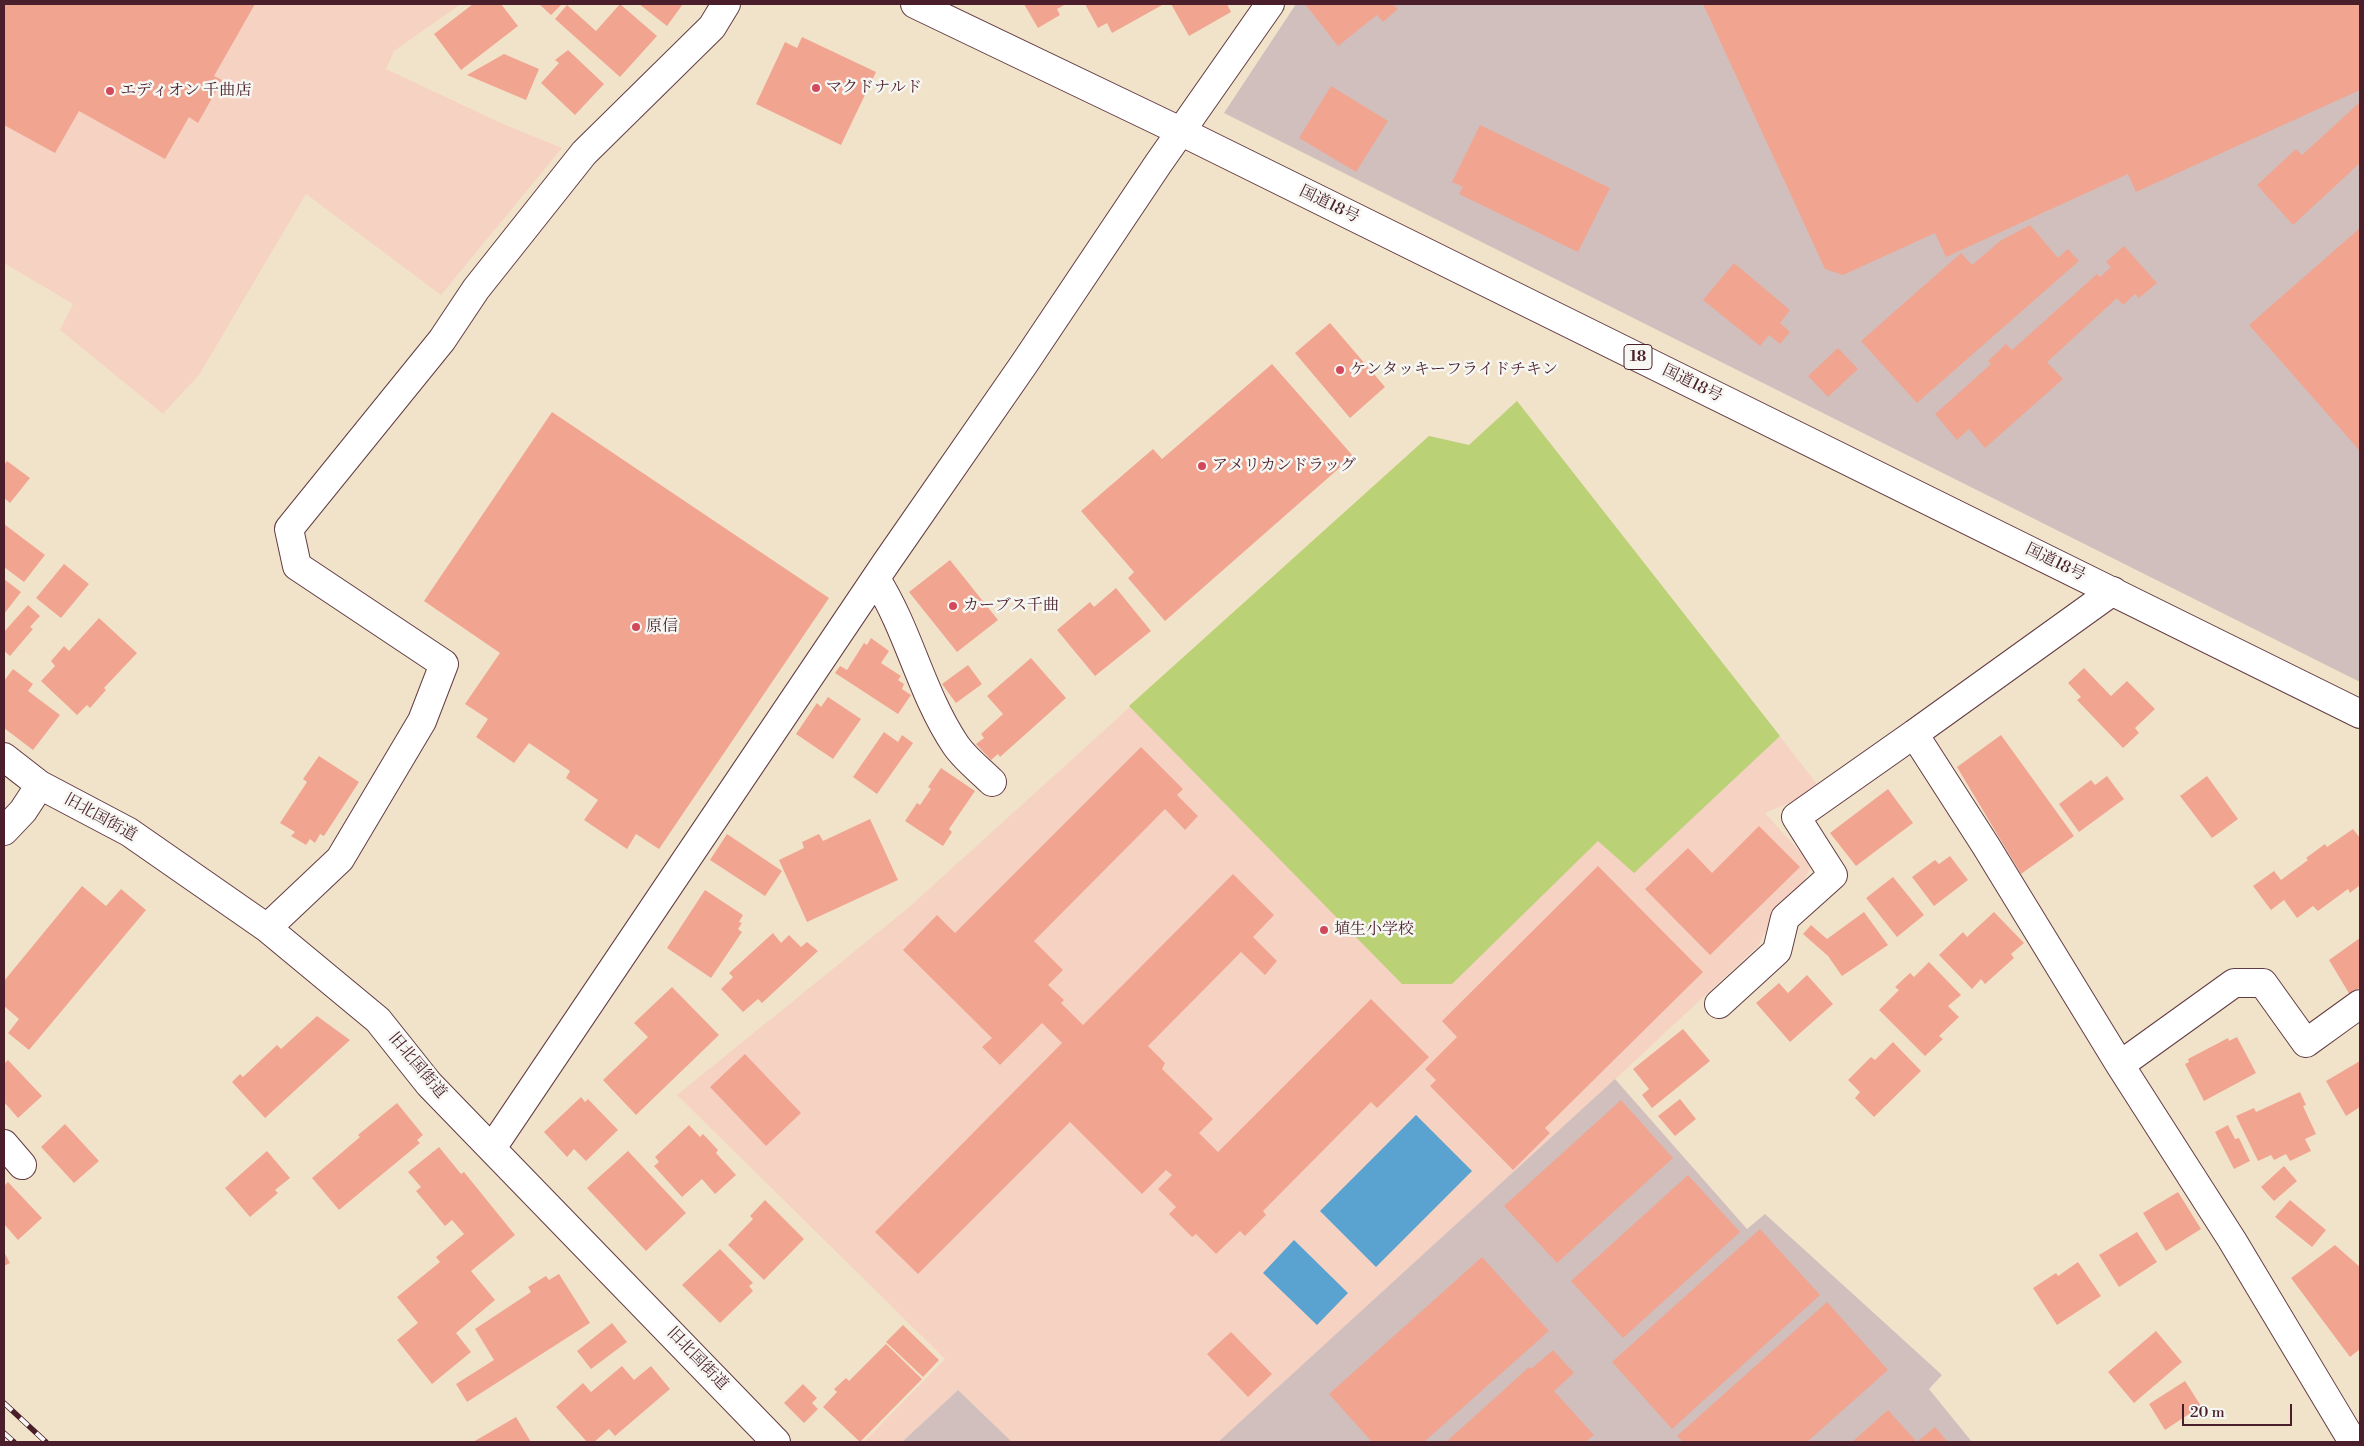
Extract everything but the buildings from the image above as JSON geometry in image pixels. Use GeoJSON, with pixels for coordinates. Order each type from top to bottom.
{"type":"FeatureCollection","features":[{"type":"Feature","properties":{"kind":"main road"},"geometry":{"type":"LineString","coordinates":[[267,928],[340,860],[422,721],[444,664],[297,566],[289,529],[442,340],[471,296],[584,153],[712,28],[726,4]]}},
{"type":"Feature","properties":{"kind":"main road","name":"国道18号"},"geometry":{"type":"LineString","coordinates":[[915,4],[1180,131],[2360,714]]}},
{"type":"Feature","properties":{"kind":"main road"},"geometry":{"type":"LineString","coordinates":[[492,1148],[1180,131],[1270,4]]}},
{"type":"Feature","properties":{"kind":"main road"},"geometry":{"type":"LineString","coordinates":[[876,579],[888,599],[925,690],[956,746],[992,782]]}},
{"type":"Feature","properties":{"kind":"main road"},"geometry":{"type":"LineString","coordinates":[[1719,1004],[1776,951],[1785,918],[1833,875],[1796,817],[2113,591]]}},
{"type":"Feature","properties":{"kind":"main road"},"geometry":{"type":"LineString","coordinates":[[1914,734],[1986,846],[2120,1065],[2232,1240],[2353,1442]]}},
{"type":"Feature","properties":{"kind":"main road","name":"旧北国街道"},"geometry":{"type":"LineString","coordinates":[[4,757],[40,784],[128,832],[267,928],[378,1020],[429,1084],[776,1442]]}},
{"type":"Feature","properties":{"kind":"main road"},"geometry":{"type":"LineString","coordinates":[[4,831],[23,811],[40,784]]}},
{"type":"Feature","properties":{"kind":"main road"},"geometry":{"type":"LineString","coordinates":[[2120,1065],[2234,984],[2263,983],[2306,1043],[2360,1004]]}},
{"type":"Feature","properties":{"kind":"main road"},"geometry":{"type":"LineString","coordinates":[[4,1144],[22,1165]]}},
{"type":"Feature","properties":{"kind":"shaded area"},"geometry":{"type":"Polygon","coordinates":[[[4,4],[461,4],[394,51],[386,69],[503,124],[562,148],[441,295],[306,194],[199,375],[163,414],[60,330],[73,304],[4,263],[4,4]]]}},
{"type":"Feature","properties":{"kind":"shaded area"},"geometry":{"type":"Polygon","coordinates":[[[1296,4],[2360,4],[2360,682],[1224,113],[1296,4]]]}},
{"type":"Feature","properties":{"kind":"shaded area","name":"埴生小学校"},"geometry":{"type":"Polygon","coordinates":[[[1517,401],[1817,784],[1798,799],[1765,813],[1802,854],[1810,868],[1802,886],[1775,913],[1758,946],[1517,1171],[1218,1442],[1012,1442],[958,1390],[902,1442],[864,1442],[945,1359],[677,1095],[908,908],[1429,436],[1469,445],[1517,401]]]}},
{"type":"Feature","properties":{"kind":"shaded area"},"geometry":{"type":"Polygon","coordinates":[[[1615,1079],[1747,1229],[1765,1214],[1942,1375],[1929,1389],[1972,1442],[1218,1442],[1615,1079]]]}},
{"type":"Feature","properties":{"kind":"shaded area"},"geometry":{"type":"Polygon","coordinates":[[[958,1390],[1012,1442],[902,1442],[958,1390]]]}},
{"type":"Feature","properties":{"kind":"green space"},"geometry":{"type":"Polygon","coordinates":[[[1517,401],[1780,736],[1634,873],[1598,841],[1452,984],[1402,984],[1129,706],[1429,436],[1469,445],[1517,401]]]}},
{"type":"Feature","properties":{"kind":"water"},"geometry":{"type":"Polygon","coordinates":[[[1416,1115],[1472,1171],[1376,1267],[1320,1211],[1416,1115]]]}},
{"type":"Feature","properties":{"kind":"water"},"geometry":{"type":"Polygon","coordinates":[[[1294,1240],[1348,1293],[1317,1325],[1263,1273],[1294,1240]]]}},
{"type":"Feature","properties":{"kind":"railway"},"geometry":{"type":"LineString","coordinates":[[4,1403],[46,1442]]}},
{"type":"Feature","properties":{"kind":"railway"},"geometry":{"type":"LineString","coordinates":[[4,1433],[14,1442]]}},
{"type":"Feature","properties":{"kind":"place","name":"マクドナルド"},"geometry":{"type":"Point","coordinates":[816,88]}},
{"type":"Feature","properties":{"kind":"place","name":"エディオン 千曲店"},"geometry":{"type":"Point","coordinates":[110,91]}},
{"type":"Feature","properties":{"kind":"place","name":"ケンタッキーフライドチキン"},"geometry":{"type":"Point","coordinates":[1340,370]}},
{"type":"Feature","properties":{"kind":"place","name":"アメリカンドラッグ"},"geometry":{"type":"Point","coordinates":[1202,466]}},
{"type":"Feature","properties":{"kind":"place","name":"カーブス千曲"},"geometry":{"type":"Point","coordinates":[953,606]}},
{"type":"Feature","properties":{"kind":"place","name":"原信"},"geometry":{"type":"Point","coordinates":[636,627]}},
{"type":"Feature","properties":{"kind":"place","name":"埴生小学校"},"geometry":{"type":"Point","coordinates":[1324,930]}}]}
